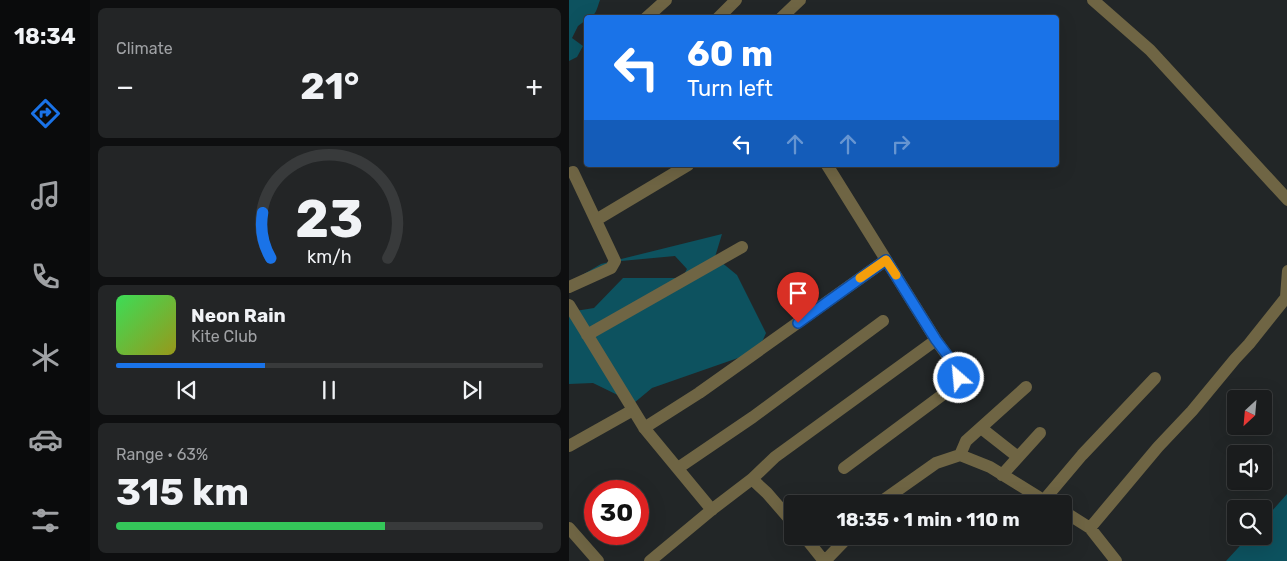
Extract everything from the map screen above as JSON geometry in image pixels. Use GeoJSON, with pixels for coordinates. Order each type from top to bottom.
{"type":"FeatureCollection","features":[{"type":"Feature","properties":{"kind":"street"},"geometry":{"type":"LineString","coordinates":[[649,15],[666,0]]}},
{"type":"Feature","properties":{"kind":"street"},"geometry":{"type":"LineString","coordinates":[[721,15],[736,0]]}},
{"type":"Feature","properties":{"kind":"street"},"geometry":{"type":"LineString","coordinates":[[784,15],[799,0]]}},
{"type":"Feature","properties":{"kind":"street"},"geometry":{"type":"LineString","coordinates":[[1093,0],[1150,50],[1287,200]]}},
{"type":"Feature","properties":{"kind":"street"},"geometry":{"type":"LineString","coordinates":[[596,220],[685,167]]}},
{"type":"Feature","properties":{"kind":"street"},"geometry":{"type":"LineString","coordinates":[[828,167],[936,340],[957,368],[959,378],[953,387],[844,468]]}},
{"type":"Feature","properties":{"kind":"street"},"geometry":{"type":"LineString","coordinates":[[569,287],[611,268],[615,261],[573,172]]}},
{"type":"Feature","properties":{"kind":"street"},"geometry":{"type":"LineString","coordinates":[[587,335],[743,247]]}},
{"type":"Feature","properties":{"kind":"street"},"geometry":{"type":"LineString","coordinates":[[644,428],[699,393],[886,260]]}},
{"type":"Feature","properties":{"kind":"street"},"geometry":{"type":"LineString","coordinates":[[1089,528],[1158,447],[1192,411],[1287,296],[1287,271]]}},
{"type":"Feature","properties":{"kind":"street"},"geometry":{"type":"LineString","coordinates":[[569,305],[644,428],[712,510]]}},
{"type":"Feature","properties":{"kind":"street"},"geometry":{"type":"LineString","coordinates":[[677,468],[753,418],[883,321]]}},
{"type":"Feature","properties":{"kind":"street"},"geometry":{"type":"LineString","coordinates":[[650,561],[752,479],[775,457],[936,340]]}},
{"type":"Feature","properties":{"kind":"street"},"geometry":{"type":"LineString","coordinates":[[1052,495],[1082,455],[1155,378]]}},
{"type":"Feature","properties":{"kind":"street"},"geometry":{"type":"LineString","coordinates":[[959,455],[966,441],[1027,386]]}},
{"type":"Feature","properties":{"kind":"street"},"geometry":{"type":"LineString","coordinates":[[569,446],[633,410]]}},
{"type":"Feature","properties":{"kind":"street"},"geometry":{"type":"LineString","coordinates":[[981,428],[1018,457]]}},
{"type":"Feature","properties":{"kind":"street"},"geometry":{"type":"LineString","coordinates":[[1002,475],[1040,433]]}},
{"type":"Feature","properties":{"kind":"street"},"geometry":{"type":"LineString","coordinates":[[890,495],[935,463],[959,455],[990,468],[1035,495]]}},
{"type":"Feature","properties":{"kind":"street"},"geometry":{"type":"LineString","coordinates":[[752,479],[784,513]]}},
{"type":"Feature","properties":{"kind":"street"},"geometry":{"type":"LineString","coordinates":[[1072,517],[1089,528],[1116,561]]}},
{"type":"Feature","properties":{"kind":"street"},"geometry":{"type":"LineString","coordinates":[[569,528],[598,561]]}},
{"type":"Feature","properties":{"kind":"street"},"geometry":{"type":"LineString","coordinates":[[812,545],[825,561],[840,545]]}},
{"type":"Feature","properties":{"kind":"water"},"geometry":{"type":"Polygon","coordinates":[[[569,0],[600,0],[594,14],[584,15],[584,22],[578,26],[572,38],[583,46],[577,57],[569,61],[569,0]]]}},
{"type":"Feature","properties":{"kind":"water"},"geometry":{"type":"Polygon","coordinates":[[[722,234],[715,257],[737,275],[766,333],[758,351],[652,388],[634,403],[593,383],[569,384],[569,312],[594,308],[623,278],[682,278],[687,269],[675,256],[621,261],[587,284],[577,278],[601,264],[722,234]]]}},
{"type":"Feature","properties":{"kind":"water"},"geometry":{"type":"Polygon","coordinates":[[[1287,494],[1287,561],[1226,561],[1241,545],[1272,545],[1272,511],[1287,494]]]}},
{"type":"Feature","properties":{"kind":"slow traffic"},"geometry":{"type":"LineString","coordinates":[[860,278],[886,260],[896,275]]}},
{"type":"Feature","properties":{"kind":"route"},"geometry":{"type":"LineString","coordinates":[[798,323],[886,260],[936,340],[957,368],[959,378]]}}]}
